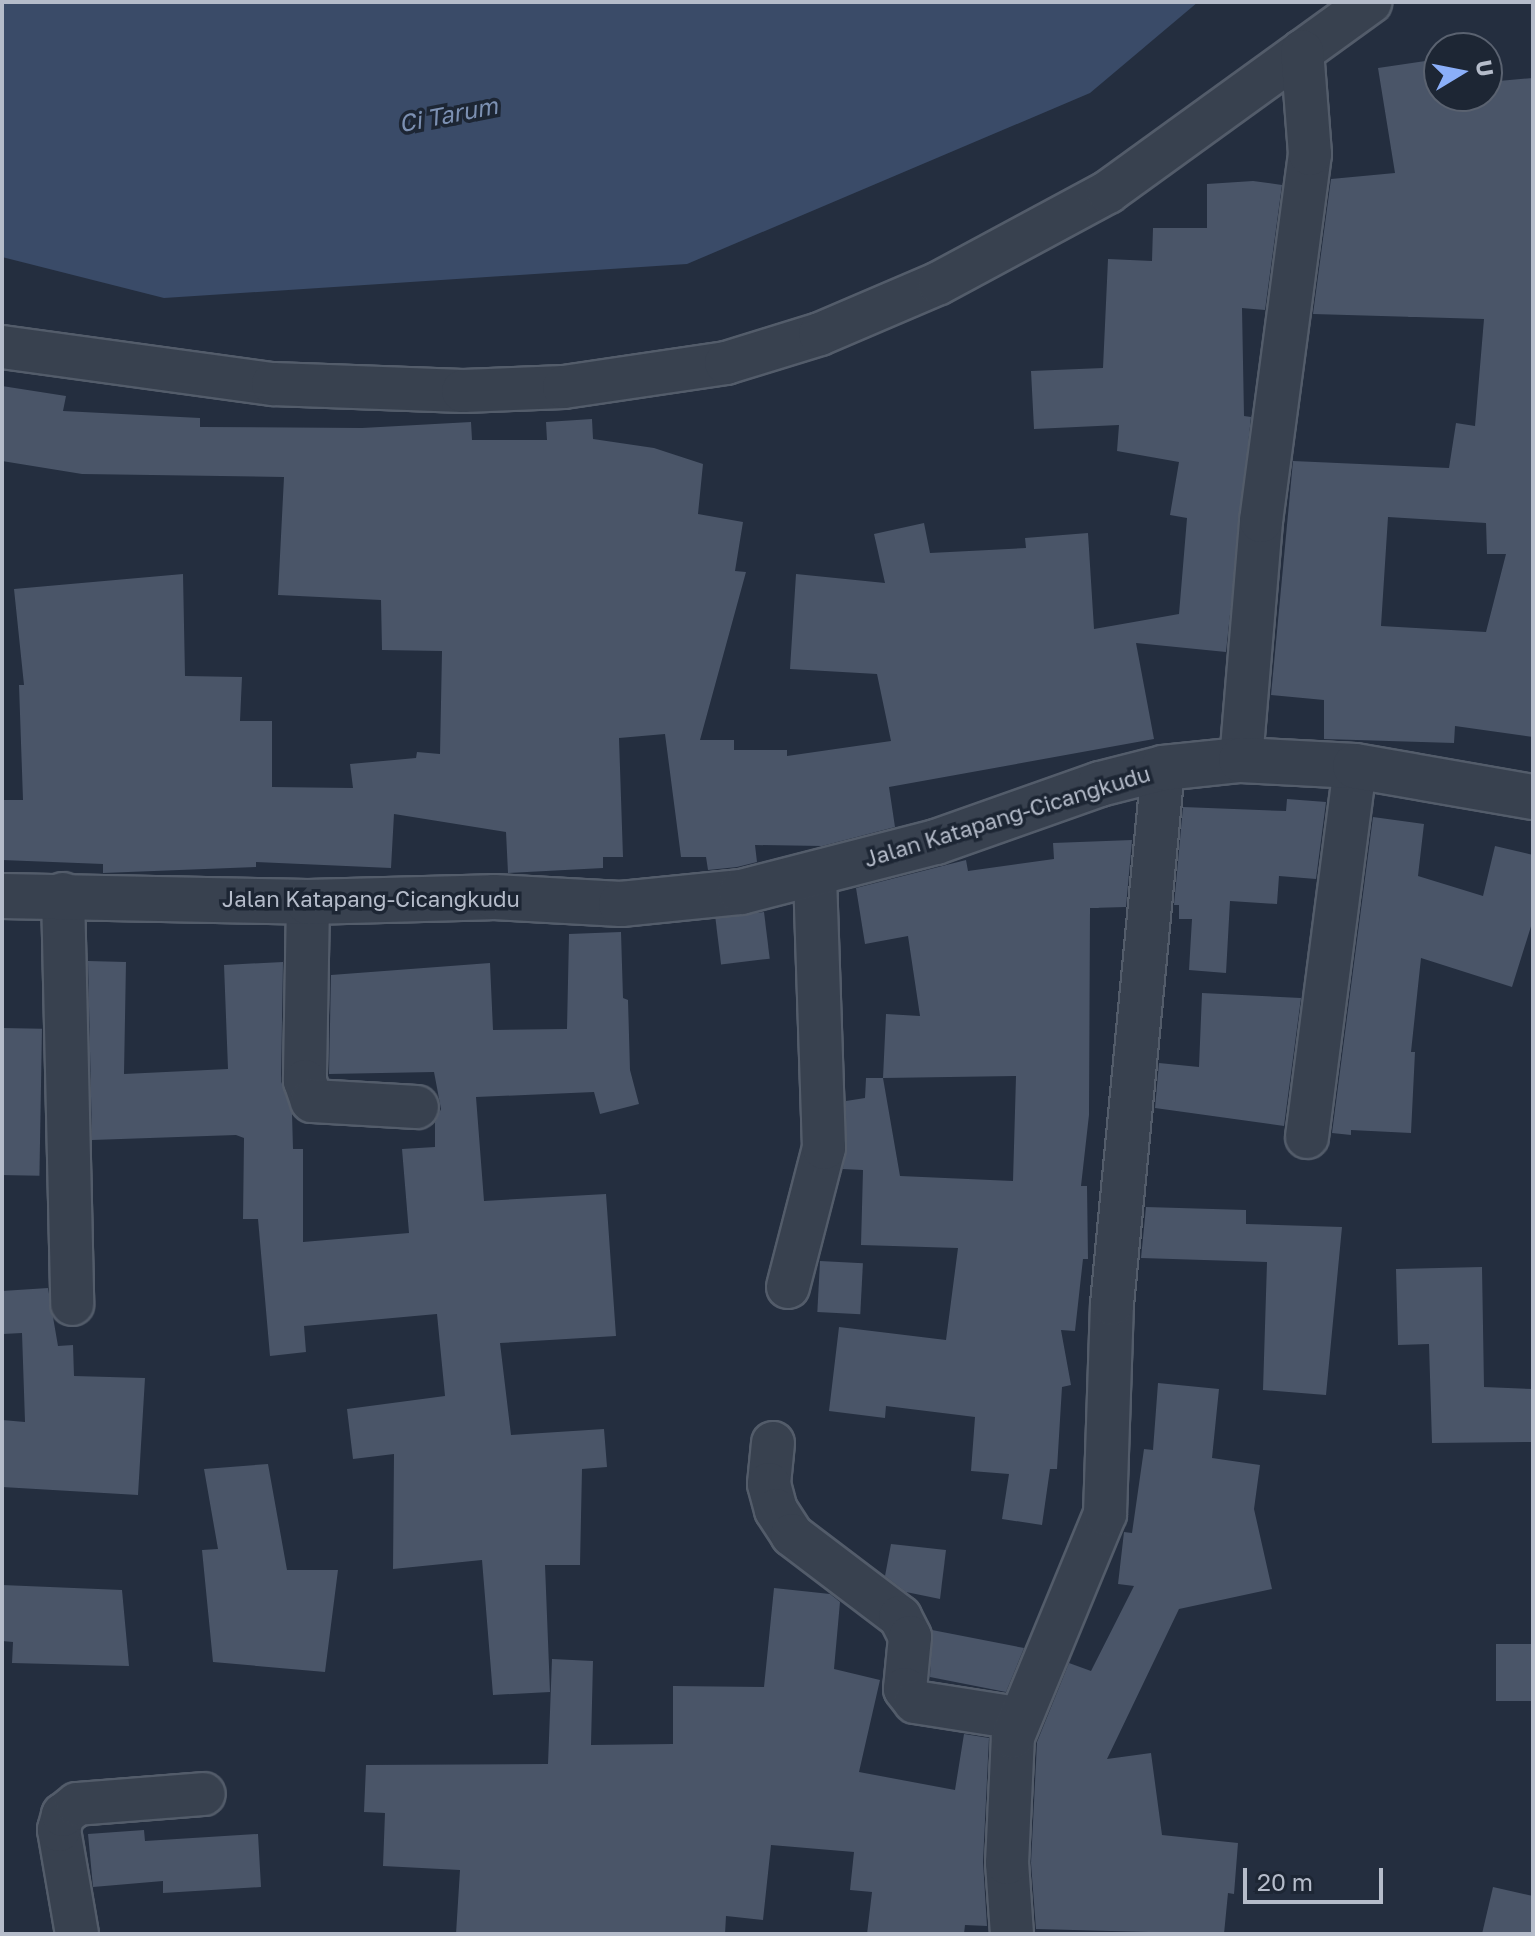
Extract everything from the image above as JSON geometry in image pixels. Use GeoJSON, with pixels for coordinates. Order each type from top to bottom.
{"type":"FeatureCollection","features":[{"type":"Feature","properties":{"kind":"street"},"geometry":{"type":"LineString","coordinates":[[2,347],[273,384],[463,391],[564,387],[726,363],[820,334],[968,268],[1108,192],[1370,2]]}},
{"type":"Feature","properties":{"kind":"street"},"geometry":{"type":"LineString","coordinates":[[1241,760],[1261,521],[1310,154],[1302,51]]}},
{"type":"Feature","properties":{"kind":"street","name":"Jalan Katapang-Cicangkudu"},"geometry":{"type":"LineString","coordinates":[[2,896],[63,894],[308,902],[494,897],[621,904],[741,892],[936,842],[1038,804],[1163,768],[1241,760],[1355,766],[1533,797]]}},
{"type":"Feature","properties":{"kind":"street"},"geometry":{"type":"LineString","coordinates":[[1307,1137],[1355,766]]}},
{"type":"Feature","properties":{"kind":"street"},"geometry":{"type":"LineString","coordinates":[[1012,1934],[1008,1764],[1017,1718],[1105,1514],[1112,1304],[1163,768]]}},
{"type":"Feature","properties":{"kind":"street"},"geometry":{"type":"LineString","coordinates":[[788,1287],[824,1148],[815,873]]}},
{"type":"Feature","properties":{"kind":"street"},"geometry":{"type":"LineString","coordinates":[[63,894],[72,1304]]}},
{"type":"Feature","properties":{"kind":"street"},"geometry":{"type":"LineString","coordinates":[[308,902],[305,1081],[312,1101],[417,1107]]}},
{"type":"Feature","properties":{"kind":"street"},"geometry":{"type":"LineString","coordinates":[[773,1443],[769,1484],[776,1510],[792,1535],[900,1617],[910,1637],[905,1689],[915,1702],[1017,1718]]}},
{"type":"Feature","properties":{"kind":"street"},"geometry":{"type":"LineString","coordinates":[[77,1934],[59,1830],[63,1815],[77,1804],[204,1794]]}},
{"type":"Feature","properties":{"kind":"water","name":"Ci Tarum"},"geometry":{"type":"Polygon","coordinates":[[[2,2],[1198,2],[1090,93],[687,264],[164,298],[2,257],[2,2]]]}},
{"type":"Feature","properties":{"kind":"building"},"geometry":{"type":"Polygon","coordinates":[[[1423,61],[1423,112],[1503,112],[1503,81],[1533,78],[1533,737],[1455,726],[1454,743],[1324,739],[1324,700],[1271,695],[1293,461],[1449,468],[1456,423],[1475,426],[1484,319],[1313,314],[1331,179],[1395,173],[1378,68],[1423,61]],[[1388,517],[1381,626],[1486,632],[1506,554],[1487,554],[1486,523],[1388,517]]]}},
{"type":"Feature","properties":{"kind":"building"},"geometry":{"type":"Polygon","coordinates":[[[1253,181],[1282,185],[1265,310],[1242,308],[1244,416],[1251,417],[1226,652],[1136,643],[1154,739],[889,787],[895,827],[822,846],[755,845],[757,862],[737,867],[708,870],[706,857],[681,857],[665,734],[619,738],[623,857],[603,857],[603,868],[508,873],[506,832],[394,814],[391,868],[256,862],[256,867],[103,873],[103,864],[2,860],[2,800],[23,800],[19,685],[24,685],[14,589],[183,574],[185,676],[242,677],[240,721],[272,721],[272,787],[353,788],[350,764],[416,758],[417,752],[440,754],[442,651],[382,650],[381,600],[278,595],[284,477],[82,474],[2,461],[2,386],[66,396],[63,411],[200,418],[200,427],[362,428],[471,422],[472,440],[547,440],[546,422],[592,419],[593,439],[654,448],[703,464],[698,514],[743,522],[735,571],[746,572],[700,740],[734,740],[734,750],[787,750],[787,756],[891,741],[877,674],[790,669],[796,574],[885,583],[874,534],[924,523],[930,553],[1026,548],[1025,538],[1088,533],[1094,629],[1179,614],[1187,518],[1170,515],[1179,462],[1117,451],[1119,425],[1034,429],[1031,371],[1103,368],[1108,259],[1152,261],[1153,228],[1207,228],[1207,184],[1253,181]]]}},
{"type":"Feature","properties":{"kind":"building"},"geometry":{"type":"Polygon","coordinates":[[[1287,799],[1326,802],[1316,879],[1279,876],[1277,904],[1230,901],[1226,973],[1189,970],[1192,919],[1179,919],[1179,905],[1174,905],[1183,807],[1286,811],[1287,799]]]}},
{"type":"Feature","properties":{"kind":"building"},"geometry":{"type":"Polygon","coordinates":[[[1373,817],[1424,824],[1418,876],[1483,896],[1495,846],[1533,855],[1533,920],[1512,987],[1421,958],[1411,1052],[1415,1052],[1411,1133],[1351,1130],[1351,1135],[1332,1133],[1373,817]]]}},
{"type":"Feature","properties":{"kind":"building"},"geometry":{"type":"Polygon","coordinates":[[[1132,840],[1126,907],[1090,908],[1089,1115],[1081,1186],[1087,1186],[1088,1259],[1083,1259],[1075,1331],[1061,1330],[1071,1385],[1062,1387],[1057,1469],[1050,1469],[1042,1525],[1002,1519],[1009,1474],[971,1471],[975,1417],[886,1406],[885,1418],[829,1411],[839,1327],[946,1340],[958,1248],[861,1245],[863,1170],[843,1169],[846,1101],[865,1098],[866,1078],[883,1078],[886,1014],[920,1016],[908,936],[865,944],[856,888],[966,860],[968,871],[1054,859],[1053,843],[1132,840]],[[1016,1076],[883,1078],[900,1176],[1013,1181],[1016,1076]]]}},
{"type":"Feature","properties":{"kind":"building"},"geometry":{"type":"Polygon","coordinates":[[[764,912],[770,959],[721,965],[715,918],[764,912]]]}},
{"type":"Feature","properties":{"kind":"building"},"geometry":{"type":"Polygon","coordinates":[[[621,932],[623,998],[628,1000],[630,1070],[639,1104],[600,1114],[594,1092],[476,1097],[484,1201],[606,1194],[616,1336],[500,1343],[511,1435],[604,1429],[607,1467],[582,1469],[580,1565],[545,1565],[550,1692],[493,1695],[482,1560],[393,1569],[394,1454],[353,1459],[347,1409],[445,1396],[437,1314],[304,1326],[306,1352],[270,1356],[258,1219],[243,1219],[244,1138],[236,1135],[92,1140],[88,961],[126,962],[124,1074],[228,1069],[224,965],[283,962],[281,1081],[292,1113],[293,1149],[303,1149],[303,1242],[409,1233],[402,1149],[435,1147],[435,1122],[441,1109],[434,1072],[329,1074],[331,975],[490,963],[493,1030],[567,1029],[569,934],[621,932]]]}},
{"type":"Feature","properties":{"kind":"building"},"geometry":{"type":"Polygon","coordinates":[[[1202,993],[1301,998],[1284,1126],[1155,1108],[1159,1063],[1199,1067],[1202,993]]]}},
{"type":"Feature","properties":{"kind":"building"},"geometry":{"type":"Polygon","coordinates":[[[2,1028],[42,1029],[39,1176],[2,1175],[2,1028]]]}},
{"type":"Feature","properties":{"kind":"building"},"geometry":{"type":"Polygon","coordinates":[[[1146,1207],[1246,1210],[1246,1224],[1342,1227],[1326,1395],[1263,1390],[1267,1262],[1141,1258],[1146,1207]]]}},
{"type":"Feature","properties":{"kind":"building"},"geometry":{"type":"Polygon","coordinates":[[[820,1261],[863,1263],[860,1314],[817,1312],[820,1261]]]}},
{"type":"Feature","properties":{"kind":"building"},"geometry":{"type":"Polygon","coordinates":[[[1482,1267],[1484,1387],[1533,1389],[1533,1442],[1432,1443],[1429,1344],[1398,1345],[1396,1269],[1482,1267]]]}},
{"type":"Feature","properties":{"kind":"building"},"geometry":{"type":"Polygon","coordinates":[[[48,1288],[58,1346],[73,1345],[74,1376],[145,1378],[138,1495],[2,1487],[2,1420],[25,1422],[22,1333],[3,1334],[2,1291],[48,1288]]]}},
{"type":"Feature","properties":{"kind":"building"},"geometry":{"type":"Polygon","coordinates":[[[1158,1383],[1219,1389],[1212,1458],[1260,1465],[1254,1509],[1272,1589],[1179,1609],[1107,1759],[1151,1753],[1162,1835],[1238,1843],[1234,1894],[1228,1893],[1224,1934],[1036,1929],[1031,1863],[1037,1742],[1069,1663],[1091,1671],[1134,1586],[1118,1584],[1124,1532],[1132,1533],[1144,1449],[1153,1450],[1158,1383]]]}},
{"type":"Feature","properties":{"kind":"building"},"geometry":{"type":"Polygon","coordinates":[[[268,1464],[287,1570],[338,1570],[325,1672],[213,1662],[202,1550],[218,1549],[204,1469],[268,1464]]]}},
{"type":"Feature","properties":{"kind":"building"},"geometry":{"type":"Polygon","coordinates":[[[891,1544],[946,1550],[940,1599],[906,1592],[885,1576],[891,1544]]]}},
{"type":"Feature","properties":{"kind":"building"},"geometry":{"type":"Polygon","coordinates":[[[2,1585],[122,1590],[129,1666],[12,1663],[13,1642],[2,1641],[2,1585]]]}},
{"type":"Feature","properties":{"kind":"building"},"geometry":{"type":"Polygon","coordinates":[[[774,1588],[830,1594],[840,1602],[834,1669],[880,1680],[859,1772],[955,1790],[964,1734],[989,1738],[983,1862],[987,1926],[965,1925],[964,1934],[867,1934],[872,1892],[850,1890],[854,1852],[771,1845],[763,1920],[726,1916],[725,1934],[456,1934],[460,1870],[383,1866],[385,1813],[364,1812],[366,1765],[548,1764],[552,1659],[593,1661],[591,1745],[673,1744],[673,1686],[764,1687],[774,1588]]]}},
{"type":"Feature","properties":{"kind":"building"},"geometry":{"type":"Polygon","coordinates":[[[932,1630],[1024,1648],[1006,1692],[930,1677],[932,1630]]]}},
{"type":"Feature","properties":{"kind":"building"},"geometry":{"type":"Polygon","coordinates":[[[1496,1644],[1533,1644],[1533,1701],[1496,1701],[1496,1644]]]}},
{"type":"Feature","properties":{"kind":"building"},"geometry":{"type":"Polygon","coordinates":[[[144,1830],[145,1841],[258,1834],[261,1887],[163,1893],[163,1881],[93,1887],[88,1834],[144,1830]]]}},
{"type":"Feature","properties":{"kind":"building"},"geometry":{"type":"Polygon","coordinates":[[[1493,1887],[1533,1896],[1533,1934],[1482,1934],[1493,1887]]]}}]}
